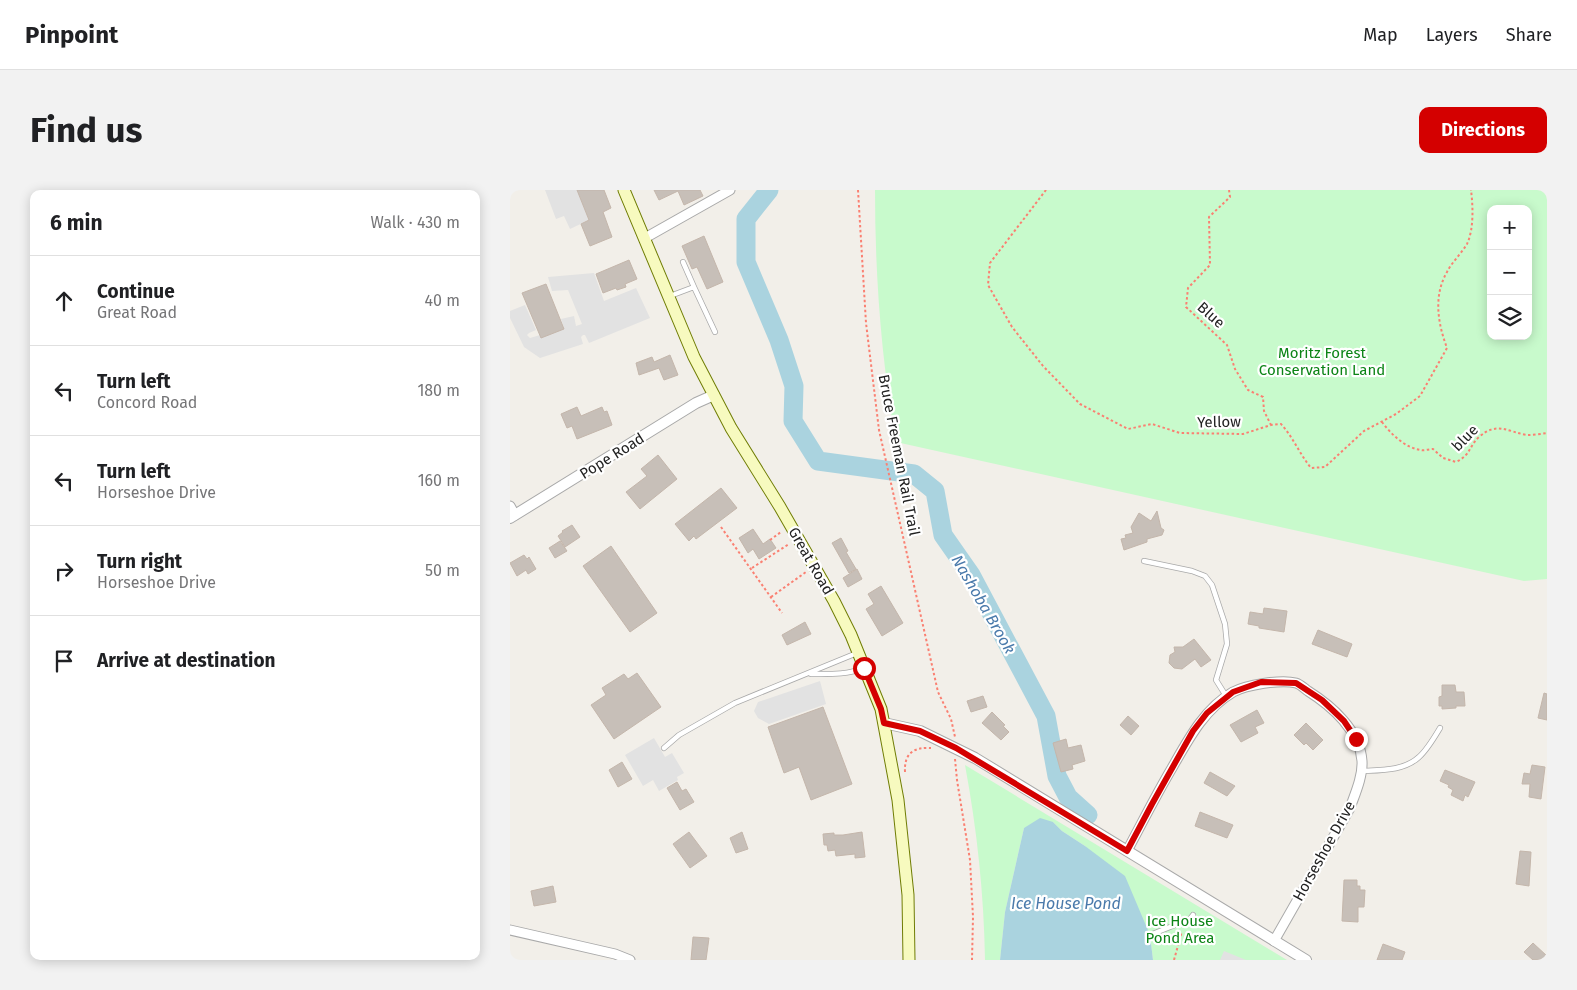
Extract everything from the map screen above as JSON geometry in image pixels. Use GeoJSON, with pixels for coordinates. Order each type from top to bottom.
{"type":"FeatureCollection","features":[{"type":"Feature","properties":{"kind":"main road","name":"Great Road"},"geometry":{"type":"LineString","coordinates":[[624,190],[694,357],[731,428],[780,507],[834,601],[859,652],[881,709],[898,800],[908,895],[908,960]]}},
{"type":"Feature","properties":{"kind":"street"},"geometry":{"type":"LineString","coordinates":[[644,238],[730,190]]}},
{"type":"Feature","properties":{"kind":"street","name":"Pope Road"},"geometry":{"type":"LineString","coordinates":[[512,513],[696,403],[714,395]]}},
{"type":"Feature","properties":{"kind":"street","name":"Horseshoe Drive"},"geometry":{"type":"LineString","coordinates":[[1127,851],[1193,731],[1207,713],[1233,692],[1261,682],[1296,683],[1322,700],[1344,721],[1356,739],[1362,761],[1357,787],[1350,808],[1274,941]]}},
{"type":"Feature","properties":{"kind":"street"},"geometry":{"type":"LineString","coordinates":[[884,723],[920,731],[956,748],[1306,960]]}},
{"type":"Feature","properties":{"kind":"street"},"geometry":{"type":"LineString","coordinates":[[510,930],[615,954],[630,960]]}},
{"type":"Feature","properties":{"kind":"lane"},"geometry":{"type":"LineString","coordinates":[[683,262],[715,332]]}},
{"type":"Feature","properties":{"kind":"lane"},"geometry":{"type":"LineString","coordinates":[[669,296],[694,287]]}},
{"type":"Feature","properties":{"kind":"lane"},"geometry":{"type":"LineString","coordinates":[[1144,561],[1192,571],[1204,576],[1212,585],[1225,624],[1227,644],[1216,680],[1226,698]]}},
{"type":"Feature","properties":{"kind":"lane"},"geometry":{"type":"LineString","coordinates":[[664,748],[679,735],[735,703],[859,652]]}},
{"type":"Feature","properties":{"kind":"lane"},"geometry":{"type":"LineString","coordinates":[[809,674],[835,674],[864,668]]}},
{"type":"Feature","properties":{"kind":"lane"},"geometry":{"type":"LineString","coordinates":[[1360,772],[1396,769],[1409,764],[1419,757],[1440,728]]}},
{"type":"Feature","properties":{"kind":"lane"},"geometry":{"type":"LineString","coordinates":[[1150,935],[1190,919],[1193,915]]}},
{"type":"Feature","properties":{"kind":"path","name":"Bruce Freeman Rail Trail"},"geometry":{"type":"LineString","coordinates":[[858,190],[869,359],[879,430],[938,692]]}},
{"type":"Feature","properties":{"kind":"path","name":"Yellow"},"geometry":{"type":"LineString","coordinates":[[1046,190],[990,264],[988,285],[1012,327],[1043,366],[1080,404],[1128,430],[1152,424],[1180,433],[1243,434],[1271,425]]}},
{"type":"Feature","properties":{"kind":"path","name":"Blue"},"geometry":{"type":"LineString","coordinates":[[1229,190],[1230,197],[1209,217],[1210,265],[1188,288],[1186,307],[1227,345],[1236,369],[1248,390],[1263,397],[1264,411],[1271,425]]}},
{"type":"Feature","properties":{"kind":"path"},"geometry":{"type":"LineString","coordinates":[[1271,425],[1281,424],[1290,434],[1299,452],[1311,468],[1325,466],[1364,431],[1396,414],[1420,396],[1446,348],[1439,328],[1438,299],[1446,274],[1468,242],[1474,210],[1471,190]]}},
{"type":"Feature","properties":{"kind":"path","name":"blue"},"geometry":{"type":"LineString","coordinates":[[1382,422],[1391,434],[1406,444],[1420,450],[1433,449],[1443,458],[1456,462],[1465,458],[1478,438],[1491,428],[1507,428],[1528,435],[1547,433]]}},
{"type":"Feature","properties":{"kind":"path"},"geometry":{"type":"LineString","coordinates":[[721,527],[752,568],[782,613]]}},
{"type":"Feature","properties":{"kind":"path"},"geometry":{"type":"LineString","coordinates":[[770,540],[781,532]]}},
{"type":"Feature","properties":{"kind":"path"},"geometry":{"type":"LineString","coordinates":[[752,568],[788,544]]}},
{"type":"Feature","properties":{"kind":"path"},"geometry":{"type":"LineString","coordinates":[[771,597],[806,572]]}},
{"type":"Feature","properties":{"kind":"path"},"geometry":{"type":"LineString","coordinates":[[905,775],[906,758],[912,751],[921,748],[935,749]]}},
{"type":"Feature","properties":{"kind":"path"},"geometry":{"type":"LineString","coordinates":[[950,756],[955,758]]}},
{"type":"Feature","properties":{"kind":"path"},"geometry":{"type":"LineString","coordinates":[[957,780],[970,860],[973,917],[972,960]]}},
{"type":"Feature","properties":{"kind":"path"},"geometry":{"type":"LineString","coordinates":[[1174,960],[1185,921]]}},
{"type":"Feature","properties":{"kind":"green space","name":"Moritz Forest Conservation Land"},"geometry":{"type":"Polygon","coordinates":[[[875,190],[1547,190],[1547,579],[1524,581],[896,442],[886,379],[878,285],[875,190]]]}},
{"type":"Feature","properties":{"kind":"green space","name":"Ice House Pond Area"},"geometry":{"type":"Polygon","coordinates":[[[965,765],[1287,960],[1153,960],[1150,935],[1085,846],[1062,831],[1053,822],[1024,828],[1005,912],[1000,960],[985,960],[979,862],[965,765]]]}},
{"type":"Feature","properties":{"kind":"shaded area"},"geometry":{"type":"Polygon","coordinates":[[[545,190],[577,190],[589,220],[570,229],[564,216],[556,219],[545,190]]]}},
{"type":"Feature","properties":{"kind":"shaded area"},"geometry":{"type":"Polygon","coordinates":[[[594,273],[604,301],[636,288],[650,318],[589,343],[585,335],[583,335],[581,337],[583,344],[540,358],[524,347],[510,318],[510,311],[525,305],[536,330],[527,335],[530,338],[564,328],[561,319],[574,316],[576,326],[582,324],[568,290],[552,291],[548,277],[594,273]]]}},
{"type":"Feature","properties":{"kind":"shaded area"},"geometry":{"type":"Polygon","coordinates":[[[820,681],[826,704],[769,724],[758,718],[754,711],[758,702],[820,681]]]}},
{"type":"Feature","properties":{"kind":"shaded area"},"geometry":{"type":"Polygon","coordinates":[[[654,738],[665,757],[672,753],[684,773],[677,777],[678,780],[659,791],[653,780],[643,786],[625,755],[654,738]]]}},
{"type":"Feature","properties":{"kind":"shaded area"},"geometry":{"type":"Polygon","coordinates":[[[1224,951],[1246,960],[1220,960],[1224,951]]]}},
{"type":"Feature","properties":{"kind":"water","name":"Ice House Pond"},"geometry":{"type":"Polygon","coordinates":[[[1040,818],[1053,822],[1062,831],[1125,876],[1150,935],[1153,960],[1000,960],[1005,912],[1024,828],[1040,818]]]}},
{"type":"Feature","properties":{"kind":"building"},"geometry":{"type":"Polygon","coordinates":[[[577,190],[604,190],[611,208],[603,212],[612,237],[590,246],[581,224],[589,220],[577,190]]]}},
{"type":"Feature","properties":{"kind":"building"},"geometry":{"type":"Polygon","coordinates":[[[654,190],[700,190],[703,196],[684,205],[678,191],[659,200],[654,190]]]}},
{"type":"Feature","properties":{"kind":"building"},"geometry":{"type":"Polygon","coordinates":[[[704,236],[723,282],[707,289],[697,267],[692,269],[682,246],[704,236]]]}},
{"type":"Feature","properties":{"kind":"building"},"geometry":{"type":"Polygon","coordinates":[[[629,260],[637,279],[625,284],[626,287],[617,290],[616,288],[603,293],[596,274],[629,260]]]}},
{"type":"Feature","properties":{"kind":"building"},"geometry":{"type":"Polygon","coordinates":[[[546,284],[564,329],[541,338],[522,293],[546,284]]]}},
{"type":"Feature","properties":{"kind":"building"},"geometry":{"type":"Polygon","coordinates":[[[670,355],[678,375],[664,380],[659,368],[639,375],[636,363],[652,357],[654,362],[670,355]]]}},
{"type":"Feature","properties":{"kind":"building"},"geometry":{"type":"Polygon","coordinates":[[[577,407],[581,416],[602,407],[604,412],[607,411],[612,425],[577,439],[572,426],[567,428],[561,414],[577,407]]]}},
{"type":"Feature","properties":{"kind":"building"},"geometry":{"type":"Polygon","coordinates":[[[658,455],[677,479],[640,509],[626,492],[647,476],[641,469],[658,455]]]}},
{"type":"Feature","properties":{"kind":"building"},"geometry":{"type":"Polygon","coordinates":[[[721,488],[737,508],[696,539],[694,536],[689,541],[675,524],[721,488]]]}},
{"type":"Feature","properties":{"kind":"building"},"geometry":{"type":"Polygon","coordinates":[[[1157,511],[1161,528],[1164,530],[1162,535],[1147,539],[1147,542],[1124,550],[1121,539],[1126,538],[1125,535],[1133,533],[1131,527],[1139,513],[1151,521],[1157,511]]]}},
{"type":"Feature","properties":{"kind":"building"},"geometry":{"type":"Polygon","coordinates":[[[572,525],[580,537],[565,547],[558,536],[572,525]]]}},
{"type":"Feature","properties":{"kind":"building"},"geometry":{"type":"Polygon","coordinates":[[[753,529],[763,544],[770,539],[776,548],[759,559],[753,549],[748,553],[739,538],[753,529]]]}},
{"type":"Feature","properties":{"kind":"building"},"geometry":{"type":"Polygon","coordinates":[[[841,538],[848,551],[846,552],[856,569],[849,573],[832,543],[841,538]]]}},
{"type":"Feature","properties":{"kind":"building"},"geometry":{"type":"Polygon","coordinates":[[[560,541],[567,551],[555,558],[549,548],[560,541]]]}},
{"type":"Feature","properties":{"kind":"building"},"geometry":{"type":"Polygon","coordinates":[[[611,546],[657,613],[630,632],[583,566],[611,546]]]}},
{"type":"Feature","properties":{"kind":"building"},"geometry":{"type":"Polygon","coordinates":[[[524,555],[527,559],[529,557],[536,569],[528,574],[526,570],[517,576],[510,563],[524,555]]]}},
{"type":"Feature","properties":{"kind":"building"},"geometry":{"type":"Polygon","coordinates":[[[857,569],[862,579],[848,587],[843,578],[857,569]]]}},
{"type":"Feature","properties":{"kind":"building"},"geometry":{"type":"Polygon","coordinates":[[[881,586],[903,623],[882,636],[866,609],[874,604],[868,594],[881,586]]]}},
{"type":"Feature","properties":{"kind":"building"},"geometry":{"type":"Polygon","coordinates":[[[1264,608],[1287,611],[1284,632],[1259,628],[1259,626],[1248,624],[1250,612],[1263,614],[1264,608]]]}},
{"type":"Feature","properties":{"kind":"building"},"geometry":{"type":"Polygon","coordinates":[[[805,622],[811,634],[787,645],[782,635],[805,622]]]}},
{"type":"Feature","properties":{"kind":"building"},"geometry":{"type":"Polygon","coordinates":[[[1318,630],[1352,644],[1347,657],[1312,644],[1318,630]]]}},
{"type":"Feature","properties":{"kind":"building"},"geometry":{"type":"Polygon","coordinates":[[[1194,639],[1211,660],[1201,667],[1195,659],[1182,669],[1174,668],[1169,663],[1170,655],[1175,652],[1174,647],[1183,647],[1194,639]]]}},
{"type":"Feature","properties":{"kind":"building"},"geometry":{"type":"Polygon","coordinates":[[[637,673],[661,707],[614,739],[591,705],[606,695],[602,688],[624,674],[628,679],[637,673]]]}},
{"type":"Feature","properties":{"kind":"building"},"geometry":{"type":"Polygon","coordinates":[[[1442,685],[1455,685],[1456,692],[1464,692],[1465,706],[1442,709],[1442,706],[1439,706],[1439,697],[1442,696],[1442,685]]]}},
{"type":"Feature","properties":{"kind":"building"},"geometry":{"type":"Polygon","coordinates":[[[1544,693],[1547,694],[1547,720],[1538,718],[1544,693]]]}},
{"type":"Feature","properties":{"kind":"building"},"geometry":{"type":"Polygon","coordinates":[[[983,696],[987,707],[971,712],[967,701],[983,696]]]}},
{"type":"Feature","properties":{"kind":"building"},"geometry":{"type":"Polygon","coordinates":[[[823,707],[852,784],[811,800],[799,767],[784,773],[768,727],[823,707]]]}},
{"type":"Feature","properties":{"kind":"building"},"geometry":{"type":"Polygon","coordinates":[[[1257,710],[1264,723],[1255,727],[1258,733],[1241,742],[1230,725],[1257,710]]]}},
{"type":"Feature","properties":{"kind":"building"},"geometry":{"type":"Polygon","coordinates":[[[992,712],[1009,732],[1001,740],[982,723],[992,712]]]}},
{"type":"Feature","properties":{"kind":"building"},"geometry":{"type":"Polygon","coordinates":[[[1128,716],[1139,726],[1131,735],[1120,725],[1128,716]]]}},
{"type":"Feature","properties":{"kind":"building"},"geometry":{"type":"Polygon","coordinates":[[[1306,723],[1323,740],[1313,750],[1306,743],[1304,745],[1294,735],[1306,723]]]}},
{"type":"Feature","properties":{"kind":"building"},"geometry":{"type":"Polygon","coordinates":[[[1066,739],[1068,748],[1081,745],[1085,761],[1072,765],[1073,769],[1061,772],[1053,743],[1066,739]]]}},
{"type":"Feature","properties":{"kind":"building"},"geometry":{"type":"Polygon","coordinates":[[[622,762],[632,779],[618,787],[609,770],[622,762]]]}},
{"type":"Feature","properties":{"kind":"building"},"geometry":{"type":"Polygon","coordinates":[[[1532,765],[1545,767],[1541,799],[1529,797],[1530,784],[1522,784],[1524,773],[1530,774],[1532,765]]]}},
{"type":"Feature","properties":{"kind":"building"},"geometry":{"type":"Polygon","coordinates":[[[1445,770],[1475,782],[1468,797],[1465,795],[1463,801],[1451,795],[1453,790],[1448,787],[1449,785],[1440,781],[1445,770]]]}},
{"type":"Feature","properties":{"kind":"building"},"geometry":{"type":"Polygon","coordinates":[[[1210,772],[1235,786],[1227,796],[1204,783],[1210,772]]]}},
{"type":"Feature","properties":{"kind":"building"},"geometry":{"type":"Polygon","coordinates":[[[677,782],[682,791],[686,789],[694,802],[680,810],[667,788],[677,782]]]}},
{"type":"Feature","properties":{"kind":"building"},"geometry":{"type":"Polygon","coordinates":[[[1200,812],[1233,825],[1227,838],[1195,826],[1200,812]]]}},
{"type":"Feature","properties":{"kind":"building"},"geometry":{"type":"Polygon","coordinates":[[[689,832],[707,856],[690,868],[673,844],[689,832]]]}},
{"type":"Feature","properties":{"kind":"building"},"geometry":{"type":"Polygon","coordinates":[[[742,832],[748,849],[736,853],[730,838],[742,832]]]}},
{"type":"Feature","properties":{"kind":"building"},"geometry":{"type":"Polygon","coordinates":[[[862,832],[865,857],[855,858],[855,854],[836,856],[835,850],[828,851],[827,845],[824,845],[823,834],[834,833],[834,835],[843,835],[862,832]]]}},
{"type":"Feature","properties":{"kind":"building"},"geometry":{"type":"Polygon","coordinates":[[[1520,851],[1531,852],[1529,886],[1516,884],[1520,851]]]}},
{"type":"Feature","properties":{"kind":"building"},"geometry":{"type":"Polygon","coordinates":[[[1344,880],[1357,880],[1357,886],[1360,886],[1360,890],[1365,890],[1364,907],[1358,907],[1358,922],[1342,921],[1344,880]]]}},
{"type":"Feature","properties":{"kind":"building"},"geometry":{"type":"Polygon","coordinates":[[[553,886],[556,902],[534,906],[531,891],[553,886]]]}},
{"type":"Feature","properties":{"kind":"building"},"geometry":{"type":"Polygon","coordinates":[[[693,937],[709,938],[706,960],[691,960],[693,937]]]}},
{"type":"Feature","properties":{"kind":"building"},"geometry":{"type":"Polygon","coordinates":[[[1533,943],[1547,956],[1547,960],[1533,960],[1524,952],[1533,943]]]}},
{"type":"Feature","properties":{"kind":"building"},"geometry":{"type":"Polygon","coordinates":[[[1383,944],[1405,952],[1402,960],[1377,960],[1383,944]]]}},
{"type":"Feature","properties":{"kind":"waterway","name":"Nashoba Brook"},"geometry":{"type":"LineString","coordinates":[[769,190],[746,219],[746,262],[779,340],[794,386],[793,421],[818,461],[914,474],[935,491],[943,535],[971,575],[1046,716],[1057,776],[1068,797],[1088,815]]}},
{"type":"Feature","properties":{"kind":"route"},"geometry":{"type":"LineString","coordinates":[[864,668],[881,709],[884,723],[920,731],[975,758],[1127,851],[1193,731],[1207,713],[1233,692],[1261,682],[1296,683],[1322,700],[1344,721],[1356,739]]}}]}
